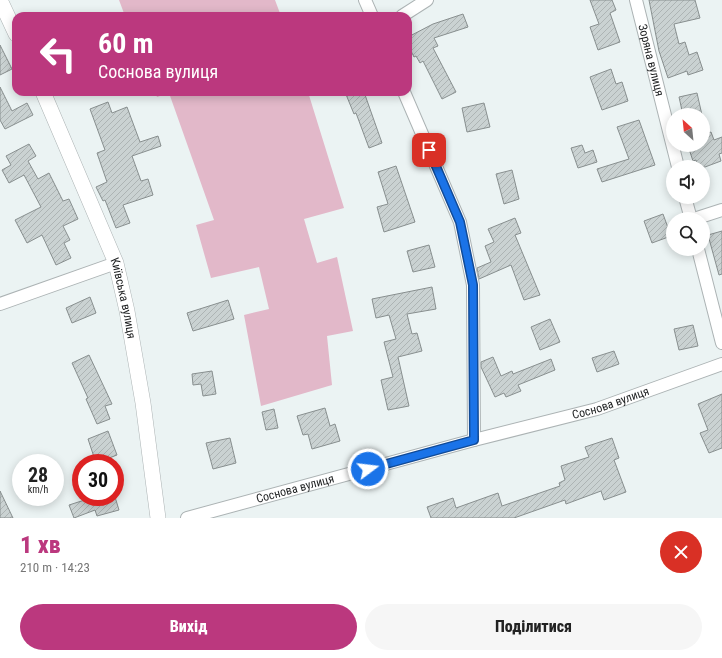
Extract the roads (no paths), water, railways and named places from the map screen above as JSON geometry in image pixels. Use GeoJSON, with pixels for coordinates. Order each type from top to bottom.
{"type":"FeatureCollection","features":[{"type":"Feature","properties":{"kind":"street"},"geometry":{"type":"LineString","coordinates":[[0,0],[12,26]]}},
{"type":"Feature","properties":{"kind":"street"},"geometry":{"type":"LineString","coordinates":[[365,0],[370,12]]}},
{"type":"Feature","properties":{"kind":"street"},"geometry":{"type":"LineString","coordinates":[[408,12],[427,0]]}},
{"type":"Feature","properties":{"kind":"street","name":"Зоряна вулиця"},"geometry":{"type":"LineString","coordinates":[[636,0],[676,160]]}},
{"type":"Feature","properties":{"kind":"street","name":"Київська вулиця"},"geometry":{"type":"LineString","coordinates":[[45,96],[116,263],[127,311],[143,403],[158,518]]}},
{"type":"Feature","properties":{"kind":"street"},"geometry":{"type":"LineString","coordinates":[[406,96],[460,222],[473,285],[474,440]]}},
{"type":"Feature","properties":{"kind":"street"},"geometry":{"type":"LineString","coordinates":[[710,214],[722,210]]}},
{"type":"Feature","properties":{"kind":"street"},"geometry":{"type":"LineString","coordinates":[[700,256],[722,343]]}},
{"type":"Feature","properties":{"kind":"street"},"geometry":{"type":"LineString","coordinates":[[0,304],[116,263]]}},
{"type":"Feature","properties":{"kind":"street","name":"Соснова вулиця"},"geometry":{"type":"LineString","coordinates":[[187,518],[474,440],[596,409],[722,364]]}}]}
